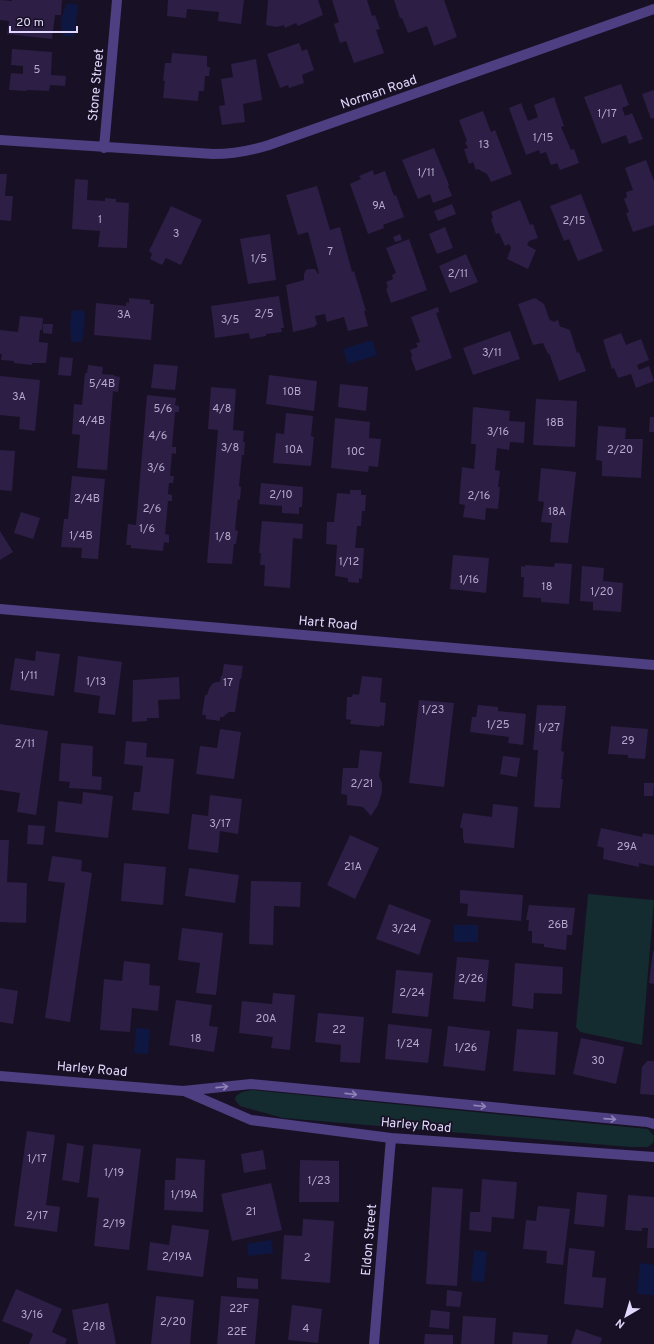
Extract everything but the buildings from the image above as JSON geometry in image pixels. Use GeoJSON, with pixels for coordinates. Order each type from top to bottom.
{"type":"FeatureCollection","features":[{"type":"Feature","properties":{"kind":"street","name":"Stone Street"},"geometry":{"type":"LineString","coordinates":[[104,148],[117,0]]}},
{"type":"Feature","properties":{"kind":"street","name":"Norman Road"},"geometry":{"type":"LineString","coordinates":[[0,140],[213,154],[231,154],[252,150],[654,9]]}},
{"type":"Feature","properties":{"kind":"street","name":"Hart Road"},"geometry":{"type":"LineString","coordinates":[[0,609],[654,665]]}},
{"type":"Feature","properties":{"kind":"street","name":"Harley Road"},"geometry":{"type":"LineString","coordinates":[[0,1076],[183,1091],[251,1084],[648,1122],[654,1124]]}},
{"type":"Feature","properties":{"kind":"street","name":"Harley Road"},"geometry":{"type":"LineString","coordinates":[[183,1091],[251,1120],[391,1138],[654,1157]]}},
{"type":"Feature","properties":{"kind":"street","name":"Eldon Street"},"geometry":{"type":"LineString","coordinates":[[374,1344],[391,1138]]}},
{"type":"Feature","properties":{"kind":"green space"},"geometry":{"type":"Polygon","coordinates":[[[588,894],[654,900],[642,1045],[580,1032],[576,1027],[588,894]]]}},
{"type":"Feature","properties":{"kind":"green space"},"geometry":{"type":"Polygon","coordinates":[[[252,1090],[648,1129],[654,1136],[653,1143],[648,1147],[631,1147],[283,1118],[240,1106],[235,1100],[236,1096],[242,1092],[252,1090]]]}},
{"type":"Feature","properties":{"kind":"water"},"geometry":{"type":"Polygon","coordinates":[[[67,3],[78,5],[74,37],[63,36],[62,32],[62,20],[67,3]]]}},
{"type":"Feature","properties":{"kind":"water"},"geometry":{"type":"Polygon","coordinates":[[[79,310],[85,312],[82,342],[71,342],[70,324],[72,311],[79,310]]]}},
{"type":"Feature","properties":{"kind":"water"},"geometry":{"type":"Polygon","coordinates":[[[372,340],[377,355],[348,364],[343,349],[372,340]]]}},
{"type":"Feature","properties":{"kind":"water"},"geometry":{"type":"Polygon","coordinates":[[[454,925],[478,925],[478,942],[454,942],[454,925]]]}},
{"type":"Feature","properties":{"kind":"water"},"geometry":{"type":"Polygon","coordinates":[[[136,1028],[150,1029],[148,1054],[134,1053],[136,1028]]]}},
{"type":"Feature","properties":{"kind":"water"},"geometry":{"type":"Polygon","coordinates":[[[271,1240],[273,1253],[248,1256],[247,1244],[271,1240]]]}},
{"type":"Feature","properties":{"kind":"water"},"geometry":{"type":"Polygon","coordinates":[[[474,1250],[487,1252],[484,1282],[471,1281],[474,1250]]]}},
{"type":"Feature","properties":{"kind":"water"},"geometry":{"type":"Polygon","coordinates":[[[640,1263],[654,1265],[654,1295],[637,1294],[640,1263]]]}}]}
